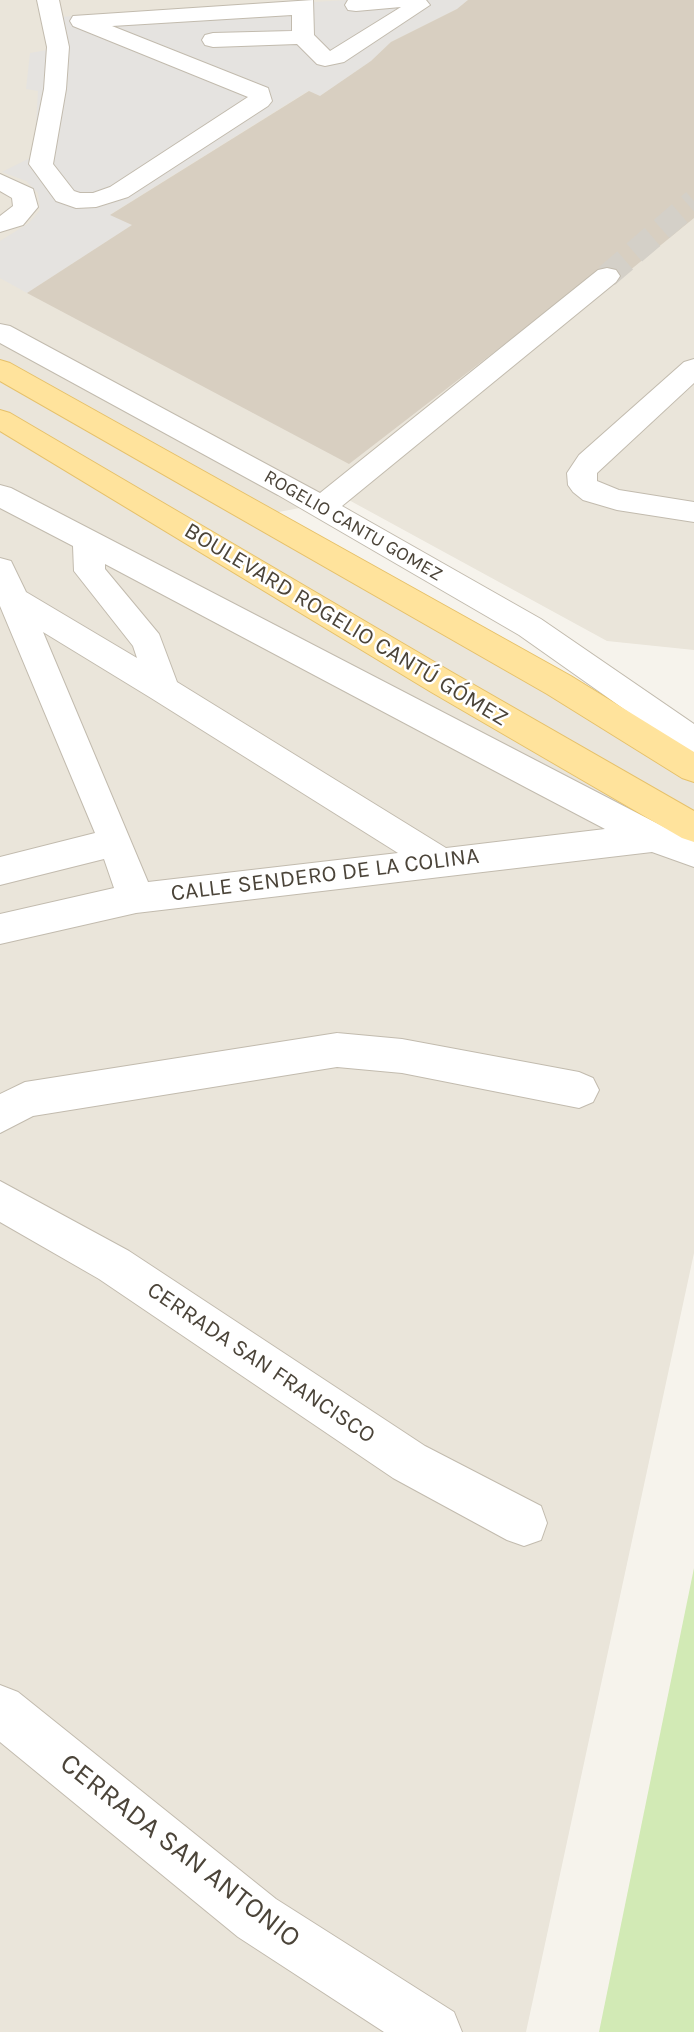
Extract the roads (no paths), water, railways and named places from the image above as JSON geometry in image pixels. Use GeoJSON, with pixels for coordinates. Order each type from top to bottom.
{"type":"FeatureCollection","features":[{"type":"Feature","properties":{"kind":"main road","name":"BOULEVARD ROGELIO CANTÚ GÓMEZ"},"geometry":{"type":"LineString","coordinates":[[0,369],[559,685],[694,769]]}},
{"type":"Feature","properties":{"kind":"main road","name":"BOULEVARD ROGELIO CANTÚ GÓMEZ"},"geometry":{"type":"LineString","coordinates":[[0,419],[443,683],[694,828]]}},
{"type":"Feature","properties":{"kind":"street"},"geometry":{"type":"LineString","coordinates":[[363,38],[355,2],[404,0]]}},
{"type":"Feature","properties":{"kind":"street"},"geometry":{"type":"LineString","coordinates":[[81,21],[302,4],[303,37],[325,59],[336,57],[419,5],[419,2],[412,0]]}},
{"type":"Feature","properties":{"kind":"street"},"geometry":{"type":"LineString","coordinates":[[50,11],[260,93],[260,101],[119,192],[96,200],[76,201],[65,197],[41,164],[55,89],[58,47],[50,11]]}},
{"type":"Feature","properties":{"kind":"street"},"geometry":{"type":"LineString","coordinates":[[213,40],[303,37]]}},
{"type":"Feature","properties":{"kind":"street"},"geometry":{"type":"LineString","coordinates":[[0,181],[24,194],[26,206],[14,219],[0,224]]}},
{"type":"Feature","properties":{"kind":"street"},"geometry":{"type":"LineString","coordinates":[[322,507],[607,275]]}},
{"type":"Feature","properties":{"kind":"street","name":"ROGELIO CANTU GOMEZ"},"geometry":{"type":"LineString","coordinates":[[0,332],[322,507],[530,627],[694,741]]}},
{"type":"Feature","properties":{"kind":"street"},"geometry":{"type":"LineString","coordinates":[[694,368],[589,462],[582,473],[583,485],[594,493],[617,500],[694,512]]}},
{"type":"Feature","properties":{"kind":"street"},"geometry":{"type":"LineString","coordinates":[[0,495],[653,838],[694,853]]}},
{"type":"Feature","properties":{"kind":"street"},"geometry":{"type":"LineString","coordinates":[[88,542],[90,571],[148,642],[163,688]]}},
{"type":"Feature","properties":{"kind":"street"},"geometry":{"type":"LineString","coordinates":[[5,583],[163,688],[439,861]]}},
{"type":"Feature","properties":{"kind":"street"},"geometry":{"type":"LineString","coordinates":[[5,583],[116,842],[136,898]]}},
{"type":"Feature","properties":{"kind":"street","name":"CALLE SENDERO DE LA COLINA"},"geometry":{"type":"LineString","coordinates":[[0,929],[136,898],[653,838]]}},
{"type":"Feature","properties":{"kind":"street"},"geometry":{"type":"LineString","coordinates":[[0,871],[116,842]]}},
{"type":"Feature","properties":{"kind":"street"},"geometry":{"type":"LineString","coordinates":[[0,1115],[25,1100],[337,1050],[402,1056],[579,1090]]}},
{"type":"Feature","properties":{"kind":"street","name":"CERRADA SAN FRANCISCO"},"geometry":{"type":"LineString","coordinates":[[0,1199],[114,1265],[408,1462],[524,1523]]}},
{"type":"Feature","properties":{"kind":"street","name":"CERRADA SAN ANTONIO"},"geometry":{"type":"LineString","coordinates":[[0,1710],[257,1918],[434,2032]]}},
{"type":"Feature","properties":{"kind":"tunnel"},"geometry":{"type":"LineString","coordinates":[[607,276],[694,201]]}}]}
